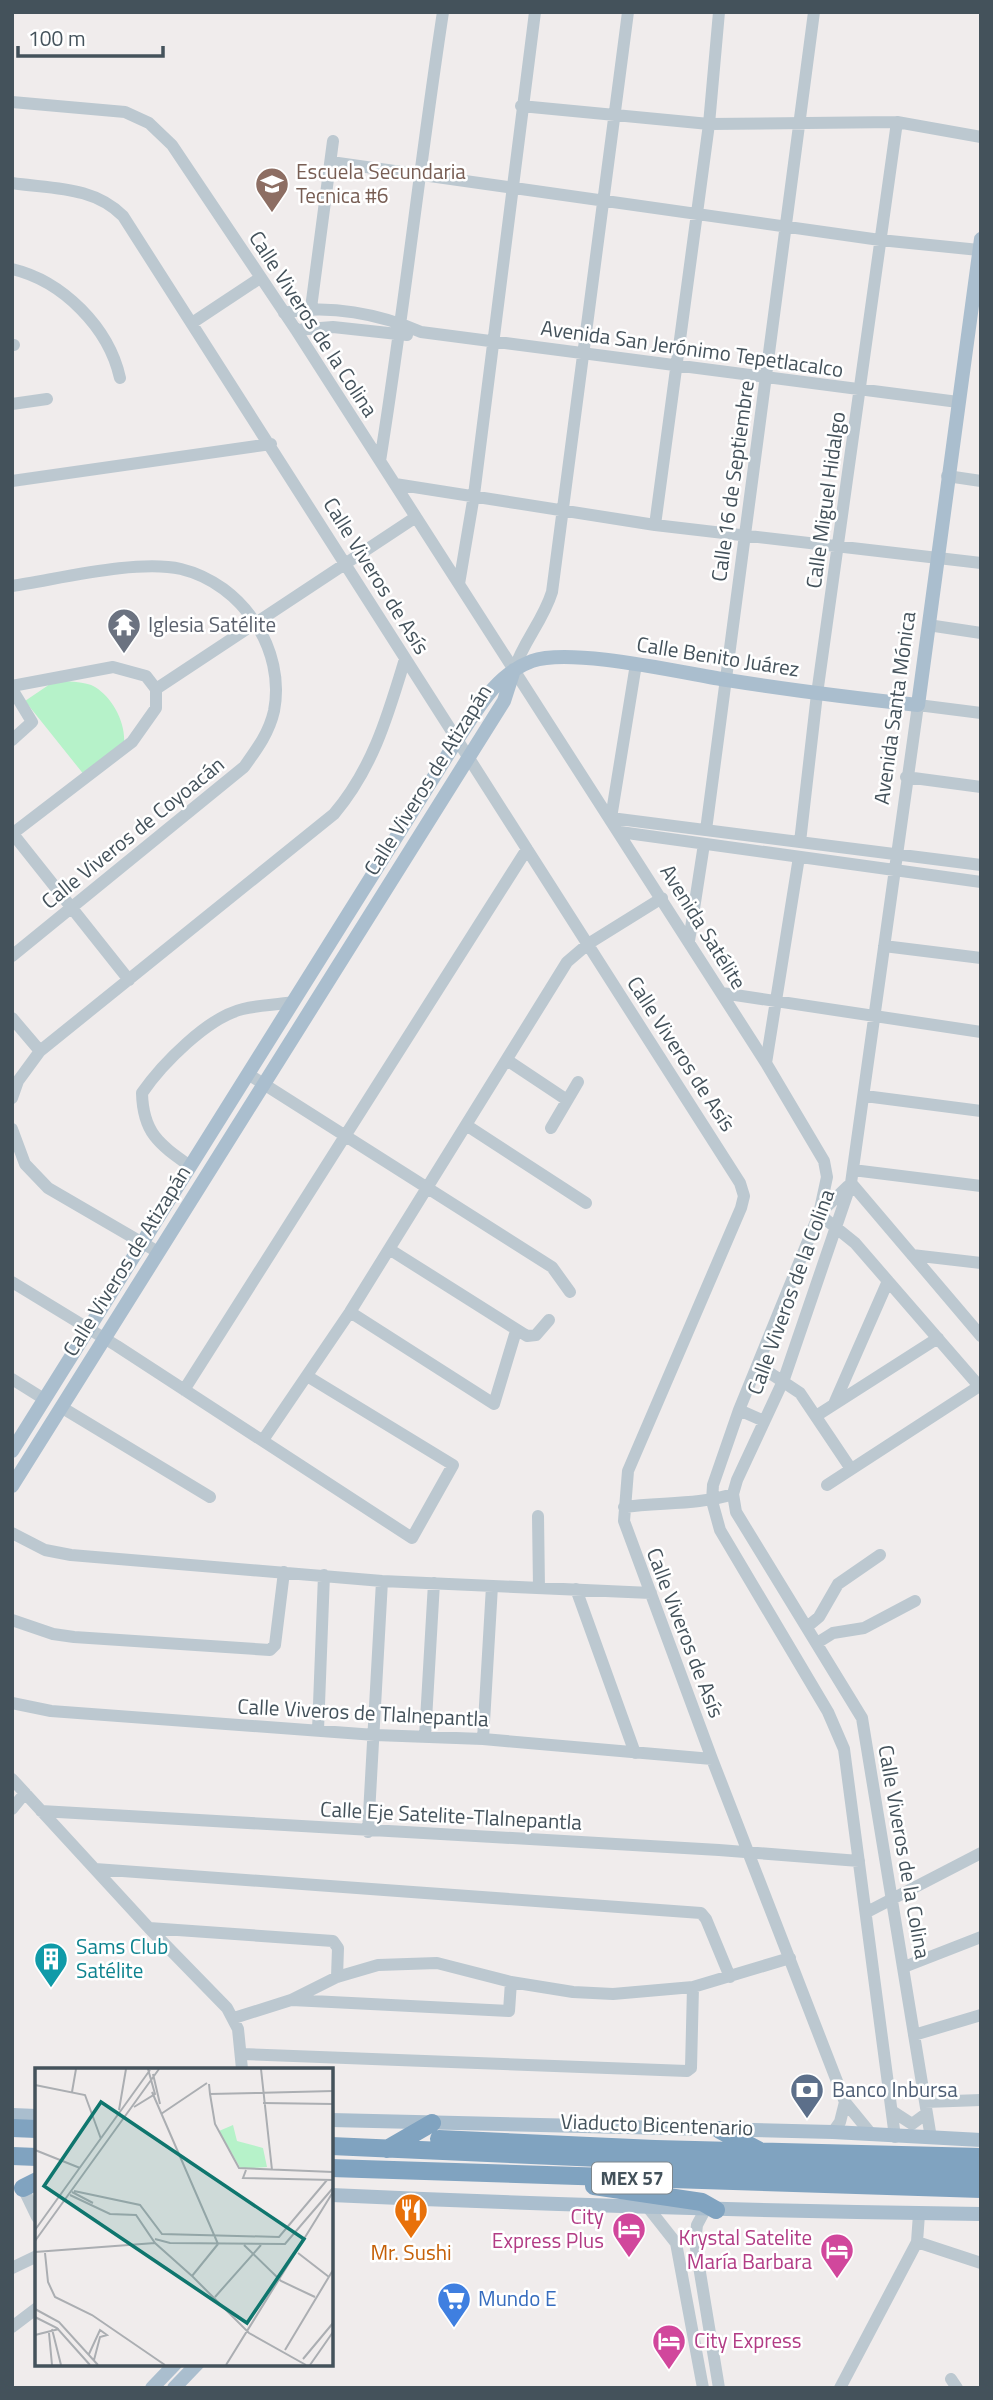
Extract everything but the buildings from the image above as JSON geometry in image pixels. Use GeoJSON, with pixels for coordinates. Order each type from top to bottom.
{"type":"FeatureCollection","features":[{"type":"Feature","properties":{"kind":"highway"},"geometry":{"type":"LineString","coordinates":[[387,2149],[432,2123]]}},
{"type":"Feature","properties":{"kind":"highway"},"geometry":{"type":"LineString","coordinates":[[12,2128],[35,2129]]}},
{"type":"Feature","properties":{"kind":"highway"},"geometry":{"type":"LineString","coordinates":[[720,2130],[792,2167]]}},
{"type":"Feature","properties":{"kind":"highway"},"geometry":{"type":"LineString","coordinates":[[12,2134],[35,2134]]}},
{"type":"Feature","properties":{"kind":"highway","name":"Viaducto Bicentenario"},"geometry":{"type":"LineString","coordinates":[[332,2136],[981,2157]]}},
{"type":"Feature","properties":{"kind":"highway","name":"MEX 57"},"geometry":{"type":"LineString","coordinates":[[332,2146],[981,2175]]}},
{"type":"Feature","properties":{"kind":"highway"},"geometry":{"type":"LineString","coordinates":[[12,2156],[35,2157]]}},
{"type":"Feature","properties":{"kind":"highway","name":"MEX 57"},"geometry":{"type":"LineString","coordinates":[[332,2168],[981,2189]]}},
{"type":"Feature","properties":{"kind":"highway"},"geometry":{"type":"LineString","coordinates":[[575,2176],[594,2187],[702,2202],[711,2210]]}},
{"type":"Feature","properties":{"kind":"main road","name":"Avenida Santa Mónica"},"geometry":{"type":"LineString","coordinates":[[918,705],[980,244]]}},
{"type":"Feature","properties":{"kind":"main road","name":"Calle Benito Juárez"},"geometry":{"type":"LineString","coordinates":[[514,670],[531,661],[557,657],[636,664],[817,694],[918,705]]}},
{"type":"Feature","properties":{"kind":"main road","name":"Calle Viveros de Atizapán"},"geometry":{"type":"LineString","coordinates":[[12,1451],[457,740],[494,685],[514,670]]}},
{"type":"Feature","properties":{"kind":"main road","name":"Calle Viveros de Atizapán"},"geometry":{"type":"LineString","coordinates":[[12,1486],[467,756],[504,701],[514,670]]}},
{"type":"Feature","properties":{"kind":"main road"},"geometry":{"type":"LineString","coordinates":[[12,2115],[35,2116]]}},
{"type":"Feature","properties":{"kind":"main road"},"geometry":{"type":"LineString","coordinates":[[332,2120],[834,2133],[981,2140]]}},
{"type":"Feature","properties":{"kind":"main road"},"geometry":{"type":"LineString","coordinates":[[332,2195],[580,2206],[646,2205],[711,2210],[981,2214]]}},
{"type":"Feature","properties":{"kind":"main road"},"geometry":{"type":"LineString","coordinates":[[152,2388],[174,2365]]}},
{"type":"Feature","properties":{"kind":"main road"},"geometry":{"type":"LineString","coordinates":[[174,2388],[196,2365]]}},
{"type":"Feature","properties":{"kind":"street"},"geometry":{"type":"LineString","coordinates":[[380,461],[401,330],[418,175],[443,12]]}},
{"type":"Feature","properties":{"kind":"street"},"geometry":{"type":"LineString","coordinates":[[459,584],[474,495],[521,106],[535,12]]}},
{"type":"Feature","properties":{"kind":"street"},"geometry":{"type":"LineString","coordinates":[[514,670],[520,653],[539,624],[552,592],[628,12]]}},
{"type":"Feature","properties":{"kind":"street"},"geometry":{"type":"LineString","coordinates":[[655,525],[709,124],[719,12]]}},
{"type":"Feature","properties":{"kind":"street","name":"Calle 16 de Septiembre"},"geometry":{"type":"LineString","coordinates":[[706,830],[814,12]]}},
{"type":"Feature","properties":{"kind":"street","name":"Calle Viveros de la Colina"},"geometry":{"type":"LineString","coordinates":[[12,102],[110,109],[138,116],[172,145],[296,330],[514,670]]}},
{"type":"Feature","properties":{"kind":"street"},"geometry":{"type":"LineString","coordinates":[[521,106],[709,124],[897,122],[981,137]]}},
{"type":"Feature","properties":{"kind":"street","name":"Calle Miguel Hidalgo"},"geometry":{"type":"LineString","coordinates":[[800,842],[817,694],[897,122]]}},
{"type":"Feature","properties":{"kind":"street"},"geometry":{"type":"LineString","coordinates":[[311,308],[333,141]]}},
{"type":"Feature","properties":{"kind":"street"},"geometry":{"type":"LineString","coordinates":[[331,162],[511,190],[880,240],[980,244]]}},
{"type":"Feature","properties":{"kind":"street","name":"Calle Viveros de Asís"},"geometry":{"type":"LineString","coordinates":[[12,183],[90,194],[108,201],[123,216],[271,444],[740,1183],[744,1196],[628,1471],[624,1507],[627,1536],[845,2102],[872,2135]]}},
{"type":"Feature","properties":{"kind":"street"},"geometry":{"type":"LineString","coordinates":[[12,269],[56,289],[83,312],[106,341],[120,378]]}},
{"type":"Feature","properties":{"kind":"street"},"geometry":{"type":"LineString","coordinates":[[192,323],[260,278]]}},
{"type":"Feature","properties":{"kind":"street","name":"Avenida San Jerónimo Tepetlacalco"},"geometry":{"type":"LineString","coordinates":[[284,313],[311,308],[401,330]]}},
{"type":"Feature","properties":{"kind":"street","name":"Avenida San Jerónimo Tepetlacalco"},"geometry":{"type":"LineString","coordinates":[[296,330],[333,327],[421,332],[958,402]]}},
{"type":"Feature","properties":{"kind":"street"},"geometry":{"type":"LineString","coordinates":[[12,404],[47,399]]}},
{"type":"Feature","properties":{"kind":"street"},"geometry":{"type":"LineString","coordinates":[[12,481],[271,444]]}},
{"type":"Feature","properties":{"kind":"street"},"geometry":{"type":"LineString","coordinates":[[947,476],[981,481]]}},
{"type":"Feature","properties":{"kind":"street"},"geometry":{"type":"LineString","coordinates":[[395,484],[655,525],[981,563]]}},
{"type":"Feature","properties":{"kind":"street"},"geometry":{"type":"LineString","coordinates":[[156,689],[416,517]]}},
{"type":"Feature","properties":{"kind":"street","name":"Calle Viveros de Coyoacán"},"geometry":{"type":"LineString","coordinates":[[12,586],[155,566],[182,569],[207,579],[235,598],[256,622],[274,663],[277,686],[274,712],[265,738],[244,767],[216,793],[12,956]]}},
{"type":"Feature","properties":{"kind":"street"},"geometry":{"type":"LineString","coordinates":[[928,625],[981,633]]}},
{"type":"Feature","properties":{"kind":"street"},"geometry":{"type":"LineString","coordinates":[[12,1098],[18,1081],[40,1051],[341,806],[354,790],[372,757],[405,659]]}},
{"type":"Feature","properties":{"kind":"street"},"geometry":{"type":"LineString","coordinates":[[636,664],[611,818],[981,865]]}},
{"type":"Feature","properties":{"kind":"street"},"geometry":{"type":"LineString","coordinates":[[12,740],[32,722],[12,688],[113,667],[146,676],[156,689],[156,708],[132,741],[13,834],[129,980]]}},
{"type":"Feature","properties":{"kind":"street","name":"Avenida Satélite"},"geometry":{"type":"LineString","coordinates":[[514,670],[663,898],[824,1161],[827,1177],[819,1214]]}},
{"type":"Feature","properties":{"kind":"street"},"geometry":{"type":"LineString","coordinates":[[918,705],[981,713]]}},
{"type":"Feature","properties":{"kind":"street","name":"Avenida Santa Mónica"},"geometry":{"type":"LineString","coordinates":[[852,1177],[865,1096],[895,854],[918,705]]}},
{"type":"Feature","properties":{"kind":"street"},"geometry":{"type":"LineString","coordinates":[[906,777],[981,787]]}},
{"type":"Feature","properties":{"kind":"street"},"geometry":{"type":"LineString","coordinates":[[620,832],[981,882]]}},
{"type":"Feature","properties":{"kind":"street"},"geometry":{"type":"LineString","coordinates":[[689,941],[704,844]]}},
{"type":"Feature","properties":{"kind":"street"},"geometry":{"type":"LineString","coordinates":[[184,1390],[348,1136],[527,849]]}},
{"type":"Feature","properties":{"kind":"street"},"geometry":{"type":"LineString","coordinates":[[766,1063],[799,857]]}},
{"type":"Feature","properties":{"kind":"street"},"geometry":{"type":"LineString","coordinates":[[263,1440],[350,1312],[567,962],[588,944],[663,898]]}},
{"type":"Feature","properties":{"kind":"street"},"geometry":{"type":"LineString","coordinates":[[884,946],[981,958]]}},
{"type":"Feature","properties":{"kind":"street"},"geometry":{"type":"LineString","coordinates":[[722,993],[981,1032]]}},
{"type":"Feature","properties":{"kind":"street"},"geometry":{"type":"LineString","coordinates":[[190,1166],[166,1150],[150,1132],[143,1113],[142,1093],[174,1054],[225,1016],[242,1009],[293,1002]]}},
{"type":"Feature","properties":{"kind":"street"},"geometry":{"type":"LineString","coordinates":[[12,1018],[40,1051]]}},
{"type":"Feature","properties":{"kind":"street"},"geometry":{"type":"LineString","coordinates":[[507,1060],[567,1100]]}},
{"type":"Feature","properties":{"kind":"street"},"geometry":{"type":"LineString","coordinates":[[248,1074],[552,1267],[570,1292]]}},
{"type":"Feature","properties":{"kind":"street"},"geometry":{"type":"LineString","coordinates":[[551,1128],[578,1082]]}},
{"type":"Feature","properties":{"kind":"street"},"geometry":{"type":"LineString","coordinates":[[865,1096],[981,1111]]}},
{"type":"Feature","properties":{"kind":"street"},"geometry":{"type":"LineString","coordinates":[[466,1125],[586,1203]]}},
{"type":"Feature","properties":{"kind":"street"},"geometry":{"type":"LineString","coordinates":[[12,1129],[25,1164],[48,1188],[158,1252]]}},
{"type":"Feature","properties":{"kind":"street"},"geometry":{"type":"LineString","coordinates":[[852,1177],[981,1186]]}},
{"type":"Feature","properties":{"kind":"street"},"geometry":{"type":"LineString","coordinates":[[852,1177],[912,1255],[981,1336]]}},
{"type":"Feature","properties":{"kind":"street","name":"Calle Viveros de la Colina"},"geometry":{"type":"LineString","coordinates":[[852,1177],[819,1214],[739,1410],[718,1469],[712,1501],[720,1530],[837,1728],[844,1749],[895,2137]]}},
{"type":"Feature","properties":{"kind":"street","name":"Calle Viveros de la Colina"},"geometry":{"type":"LineString","coordinates":[[852,1177],[784,1380],[733,1493],[736,1512],[862,1718],[931,2138]]}},
{"type":"Feature","properties":{"kind":"street"},"geometry":{"type":"LineString","coordinates":[[819,1214],[836,1231],[855,1242],[980,1386],[827,1485]]}},
{"type":"Feature","properties":{"kind":"street"},"geometry":{"type":"LineString","coordinates":[[389,1249],[527,1336],[536,1335],[549,1320]]}},
{"type":"Feature","properties":{"kind":"street"},"geometry":{"type":"LineString","coordinates":[[912,1255],[981,1263]]}},
{"type":"Feature","properties":{"kind":"street"},"geometry":{"type":"LineString","coordinates":[[834,1405],[888,1281]]}},
{"type":"Feature","properties":{"kind":"street"},"geometry":{"type":"LineString","coordinates":[[12,1283],[104,1338],[412,1538],[453,1465],[307,1376]]}},
{"type":"Feature","properties":{"kind":"street"},"geometry":{"type":"LineString","coordinates":[[350,1312],[494,1404],[516,1331]]}},
{"type":"Feature","properties":{"kind":"street"},"geometry":{"type":"LineString","coordinates":[[816,1416],[938,1338]]}},
{"type":"Feature","properties":{"kind":"street"},"geometry":{"type":"LineString","coordinates":[[758,1366],[784,1380],[800,1393],[851,1469]]}},
{"type":"Feature","properties":{"kind":"street"},"geometry":{"type":"LineString","coordinates":[[12,1379],[44,1399]]}},
{"type":"Feature","properties":{"kind":"street"},"geometry":{"type":"LineString","coordinates":[[61,1407],[210,1497]]}},
{"type":"Feature","properties":{"kind":"street"},"geometry":{"type":"LineString","coordinates":[[739,1410],[764,1421]]}},
{"type":"Feature","properties":{"kind":"street"},"geometry":{"type":"LineString","coordinates":[[624,1507],[677,1500],[712,1501],[733,1493]]}},
{"type":"Feature","properties":{"kind":"street"},"geometry":{"type":"LineString","coordinates":[[538,1516],[539,1588]]}},
{"type":"Feature","properties":{"kind":"street"},"geometry":{"type":"LineString","coordinates":[[12,1533],[45,1550],[71,1555],[382,1581],[651,1593]]}},
{"type":"Feature","properties":{"kind":"street"},"geometry":{"type":"LineString","coordinates":[[807,1627],[819,1617],[838,1584],[880,1555]]}},
{"type":"Feature","properties":{"kind":"street"},"geometry":{"type":"LineString","coordinates":[[750,1579],[768,1566]]}},
{"type":"Feature","properties":{"kind":"street"},"geometry":{"type":"LineString","coordinates":[[12,1620],[53,1634],[74,1637],[270,1650],[275,1645],[284,1572]]}},
{"type":"Feature","properties":{"kind":"street"},"geometry":{"type":"LineString","coordinates":[[318,1730],[324,1575]]}},
{"type":"Feature","properties":{"kind":"street"},"geometry":{"type":"LineString","coordinates":[[368,1832],[382,1581]]}},
{"type":"Feature","properties":{"kind":"street"},"geometry":{"type":"LineString","coordinates":[[425,1737],[435,1583]]}},
{"type":"Feature","properties":{"kind":"street"},"geometry":{"type":"LineString","coordinates":[[483,1739],[492,1586]]}},
{"type":"Feature","properties":{"kind":"street"},"geometry":{"type":"LineString","coordinates":[[576,1589],[635,1753]]}},
{"type":"Feature","properties":{"kind":"street"},"geometry":{"type":"LineString","coordinates":[[817,1643],[833,1633],[864,1628],[915,1601]]}},
{"type":"Feature","properties":{"kind":"street","name":"Calle Viveros de Tlalnepantla"},"geometry":{"type":"LineString","coordinates":[[12,1703],[51,1711],[375,1735],[483,1739],[712,1759]]}},
{"type":"Feature","properties":{"kind":"street"},"geometry":{"type":"LineString","coordinates":[[12,1779],[234,2018],[242,2054],[242,2068]]}},
{"type":"Feature","properties":{"kind":"street"},"geometry":{"type":"LineString","coordinates":[[12,1809],[25,1793]]}},
{"type":"Feature","properties":{"kind":"street","name":"Calle Eje Satelite-Tlalnepantla"},"geometry":{"type":"LineString","coordinates":[[41,1811],[368,1832],[719,1850],[859,1861]]}},
{"type":"Feature","properties":{"kind":"street"},"geometry":{"type":"LineString","coordinates":[[867,1912],[981,1853]]}},
{"type":"Feature","properties":{"kind":"street"},"geometry":{"type":"LineString","coordinates":[[95,1869],[701,1913],[730,1977]]}},
{"type":"Feature","properties":{"kind":"street"},"geometry":{"type":"LineString","coordinates":[[149,1928],[333,1941],[338,1948],[337,1977]]}},
{"type":"Feature","properties":{"kind":"street"},"geometry":{"type":"LineString","coordinates":[[904,1967],[981,1937]]}},
{"type":"Feature","properties":{"kind":"street"},"geometry":{"type":"LineString","coordinates":[[234,2018],[291,2000],[337,1977],[378,1965],[420,1962],[458,1966],[511,1982],[573,1992],[613,1994],[693,1987],[790,1958]]}},
{"type":"Feature","properties":{"kind":"street"},"geometry":{"type":"LineString","coordinates":[[291,2000],[509,2011],[511,1982]]}},
{"type":"Feature","properties":{"kind":"street"},"geometry":{"type":"LineString","coordinates":[[242,2054],[687,2071],[691,2068],[693,1987]]}},
{"type":"Feature","properties":{"kind":"street"},"geometry":{"type":"LineString","coordinates":[[914,2035],[981,2015]]}},
{"type":"Feature","properties":{"kind":"street"},"geometry":{"type":"LineString","coordinates":[[892,2111],[912,2124],[926,2108],[981,2101]]}},
{"type":"Feature","properties":{"kind":"street"},"geometry":{"type":"LineString","coordinates":[[834,2133],[843,2114],[845,2102]]}},
{"type":"Feature","properties":{"kind":"street"},"geometry":{"type":"LineString","coordinates":[[27,2186],[35,2211]]}},
{"type":"Feature","properties":{"kind":"street"},"geometry":{"type":"LineString","coordinates":[[646,2205],[676,2243],[703,2388]]}},
{"type":"Feature","properties":{"kind":"street"},"geometry":{"type":"LineString","coordinates":[[711,2210],[697,2225],[695,2242],[719,2388]]}},
{"type":"Feature","properties":{"kind":"street"},"geometry":{"type":"LineString","coordinates":[[845,2385],[917,2242],[919,2214]]}},
{"type":"Feature","properties":{"kind":"street"},"geometry":{"type":"LineString","coordinates":[[917,2242],[981,2263]]}},
{"type":"Feature","properties":{"kind":"street"},"geometry":{"type":"LineString","coordinates":[[12,2268],[35,2257]]}},
{"type":"Feature","properties":{"kind":"street"},"geometry":{"type":"LineString","coordinates":[[12,2327],[35,2310]]}},
{"type":"Feature","properties":{"kind":"green space"},"geometry":{"type":"Polygon","coordinates":[[[56,680],[95,687],[113,704],[123,728],[124,744],[85,776],[25,701],[56,680]]]}},
{"type":"Feature","properties":{"kind":"place","name":"Escuela Secundaria Tecnica #6"},"geometry":{"type":"Point","coordinates":[272,214]}},
{"type":"Feature","properties":{"kind":"place","name":"Iglesia Satélite"},"geometry":{"type":"Point","coordinates":[124,655]}},
{"type":"Feature","properties":{"kind":"place","name":"Sams Club Satélite"},"geometry":{"type":"Point","coordinates":[51,1989]}},
{"type":"Feature","properties":{"kind":"place","name":"Banco Inbursa"},"geometry":{"type":"Point","coordinates":[807,2120]}},
{"type":"Feature","properties":{"kind":"place","name":"Mr. Sushi"},"geometry":{"type":"Point","coordinates":[411,2240]}},
{"type":"Feature","properties":{"kind":"place","name":"City Express Plus"},"geometry":{"type":"Point","coordinates":[629,2259]}},
{"type":"Feature","properties":{"kind":"place","name":"Krystal Satelite María Barbara"},"geometry":{"type":"Point","coordinates":[837,2280]}},
{"type":"Feature","properties":{"kind":"place","name":"Mundo E"},"geometry":{"type":"Point","coordinates":[454,2329]}},
{"type":"Feature","properties":{"kind":"place","name":"City Express"},"geometry":{"type":"Point","coordinates":[669,2371]}}]}
